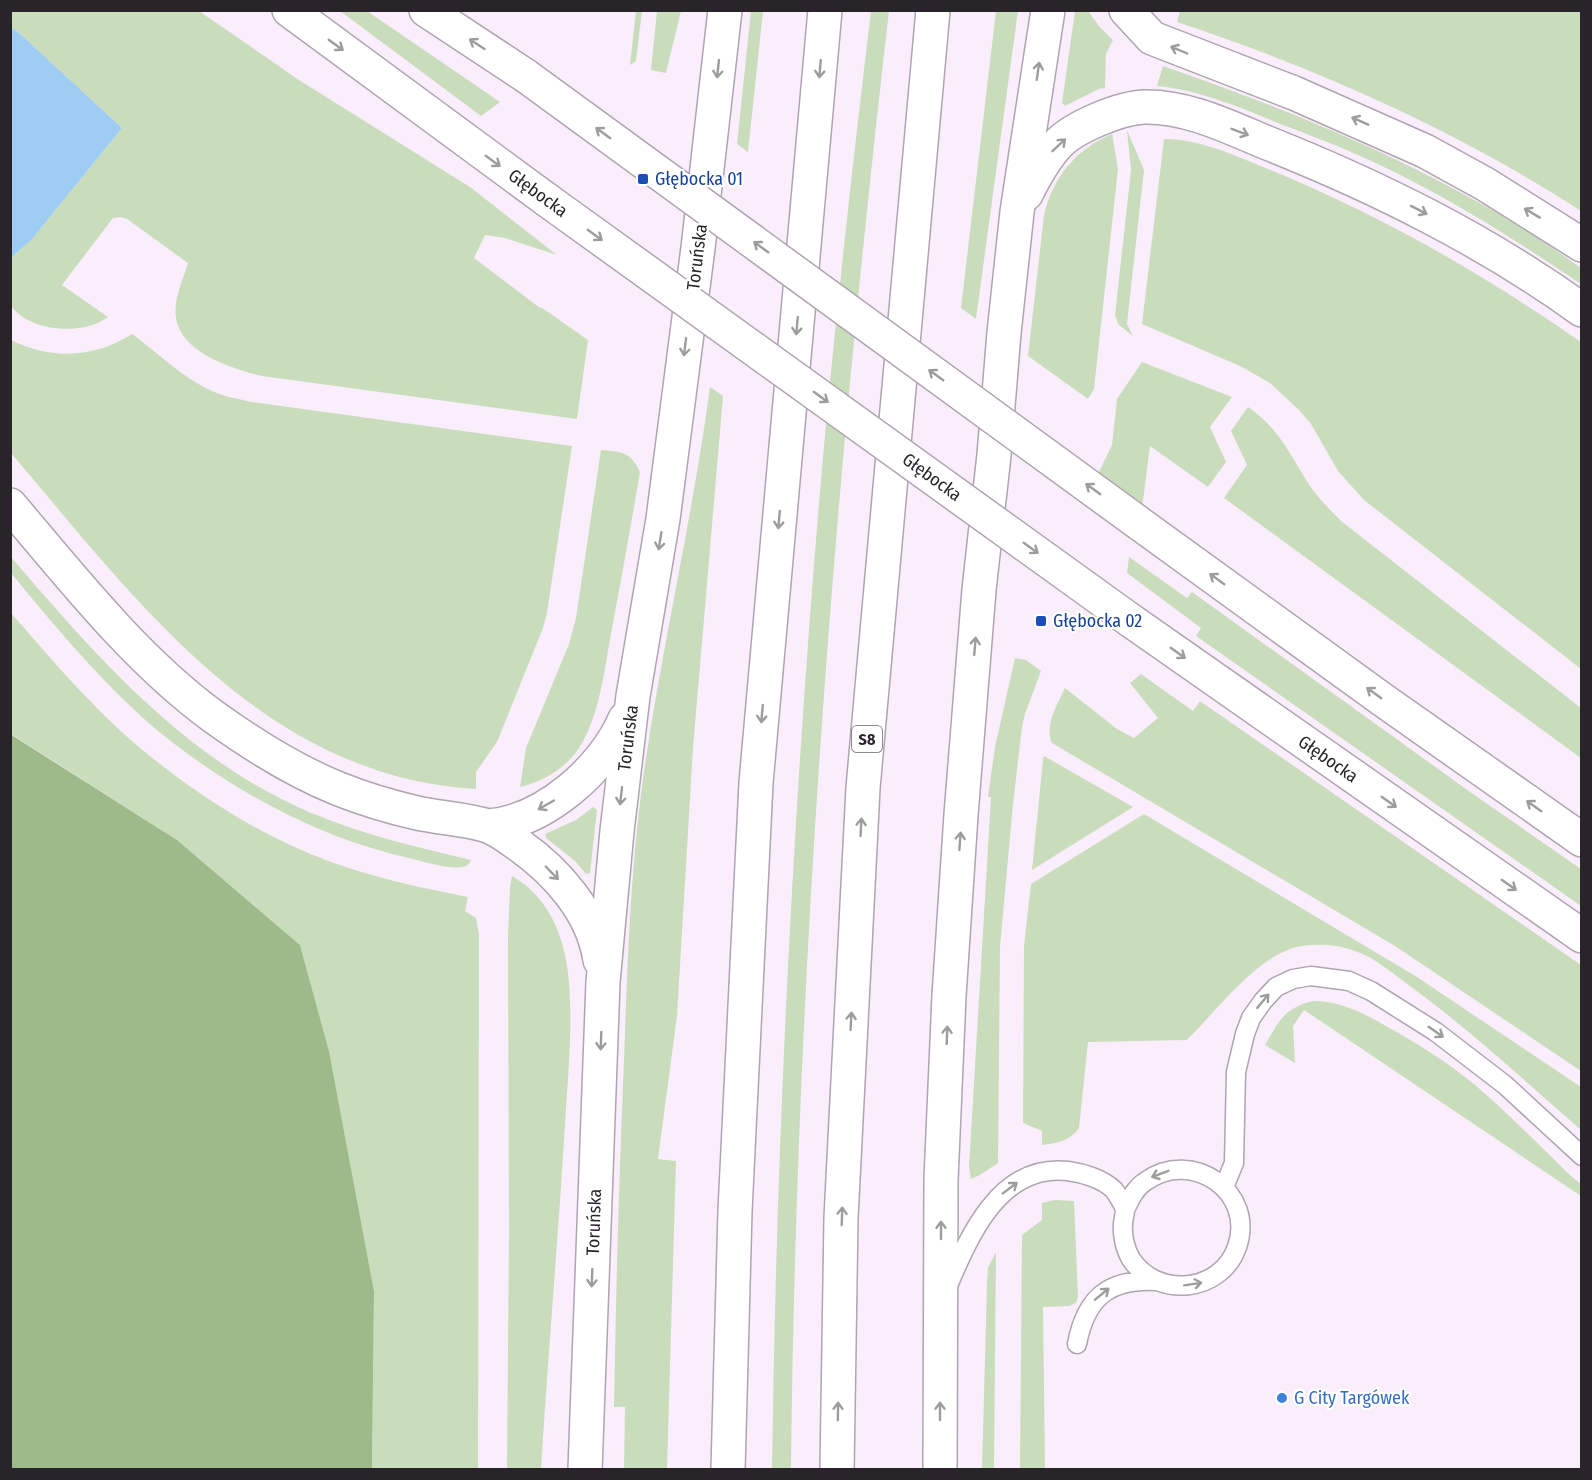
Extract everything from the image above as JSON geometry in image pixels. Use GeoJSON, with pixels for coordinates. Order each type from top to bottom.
{"type":"FeatureCollection","features":[{"type":"Feature","properties":{"kind":"main road","name":"Głębocka"},"geometry":{"type":"LineString","coordinates":[[289,10],[547,200],[1130,620],[1581,936]]}},
{"type":"Feature","properties":{"kind":"main road"},"geometry":{"type":"LineString","coordinates":[[426,10],[526,76],[1383,700],[1581,840]]}},
{"type":"Feature","properties":{"kind":"main road","name":"Toruńska"},"geometry":{"type":"LineString","coordinates":[[585,1470],[603,982],[617,831],[633,696],[663,519],[698,248],[725,10]]}},
{"type":"Feature","properties":{"kind":"main road"},"geometry":{"type":"LineString","coordinates":[[728,1470],[735,1211],[756,783],[825,10]]}},
{"type":"Feature","properties":{"kind":"main road","name":"S8"},"geometry":{"type":"LineString","coordinates":[[837,1470],[841,1218],[863,788],[933,10]]}},
{"type":"Feature","properties":{"kind":"main road"},"geometry":{"type":"LineString","coordinates":[[940,1470],[942,1168],[949,996],[960,826],[979,590],[1017,212],[1048,10]]}},
{"type":"Feature","properties":{"kind":"main road"},"geometry":{"type":"LineString","coordinates":[[1126,10],[1152,38],[1315,102],[1425,152],[1485,184],[1581,245]]}},
{"type":"Feature","properties":{"kind":"main road"},"geometry":{"type":"LineString","coordinates":[[1017,212],[1037,172],[1059,143],[1086,126],[1118,112],[1142,107],[1167,108],[1240,132],[1374,187],[1492,250],[1540,280],[1581,310]]}},
{"type":"Feature","properties":{"kind":"main road"},"geometry":{"type":"LineString","coordinates":[[10,505],[81,588],[154,665],[190,698],[240,735],[271,755],[340,789],[415,812],[488,826],[538,859],[568,890],[596,937],[603,982]]}},
{"type":"Feature","properties":{"kind":"main road"},"geometry":{"type":"LineString","coordinates":[[488,826],[512,821],[542,807],[560,797],[590,771],[619,734],[633,696]]}},
{"type":"Feature","properties":{"kind":"lane"},"geometry":{"type":"LineString","coordinates":[[1224,1187],[1234,1162],[1235,1091],[1240,1054],[1251,1018],[1276,987],[1293,979],[1311,976],[1349,981],[1371,991],[1436,1032],[1505,1085],[1581,1156]]}},
{"type":"Feature","properties":{"kind":"lane"},"geometry":{"type":"LineString","coordinates":[[1077,1344],[1080,1326],[1096,1299],[1109,1288],[1137,1280],[1156,1281],[1172,1286],[1188,1286],[1204,1282],[1218,1274],[1229,1262],[1237,1248],[1240,1231],[1239,1215],[1224,1187],[1209,1176],[1194,1170],[1176,1169],[1159,1173],[1144,1182],[1132,1195],[1125,1210],[1122,1227],[1124,1244],[1131,1259],[1156,1281]]}},
{"type":"Feature","properties":{"kind":"lane"},"geometry":{"type":"LineString","coordinates":[[940,1310],[951,1280],[976,1229],[1005,1190],[1027,1176],[1059,1170],[1088,1176],[1114,1191],[1125,1210]]}},
{"type":"Feature","properties":{"kind":"green space"},"geometry":{"type":"Polygon","coordinates":[[[11,11],[199,11],[299,80],[470,187],[557,255],[505,238],[485,235],[474,258],[540,308],[588,340],[577,419],[262,376],[223,364],[198,350],[187,341],[180,330],[175,311],[188,263],[121,217],[113,218],[62,285],[108,317],[85,327],[71,329],[43,326],[20,315],[11,306],[10,259],[32,239],[122,128],[11,28],[11,11]]]}},
{"type":"Feature","properties":{"kind":"green space"},"geometry":{"type":"Polygon","coordinates":[[[340,11],[367,11],[500,102],[481,116],[340,11]]]}},
{"type":"Feature","properties":{"kind":"green space"},"geometry":{"type":"Polygon","coordinates":[[[636,11],[642,11],[636,61],[630,65],[636,11]]]}},
{"type":"Feature","properties":{"kind":"green space"},"geometry":{"type":"Polygon","coordinates":[[[657,11],[681,11],[666,73],[651,70],[657,11]]]}},
{"type":"Feature","properties":{"kind":"green space"},"geometry":{"type":"Polygon","coordinates":[[[751,11],[763,11],[748,152],[737,144],[751,11]]]}},
{"type":"Feature","properties":{"kind":"green space"},"geometry":{"type":"Polygon","coordinates":[[[871,11],[889,11],[851,375],[821,739],[809,921],[801,1104],[794,1286],[791,1469],[772,1470],[781,1111],[800,753],[829,389],[871,11]]]}},
{"type":"Feature","properties":{"kind":"green space"},"geometry":{"type":"Polygon","coordinates":[[[996,11],[1018,11],[976,319],[961,308],[996,11]]]}},
{"type":"Feature","properties":{"kind":"green space"},"geometry":{"type":"Polygon","coordinates":[[[1075,11],[1088,11],[1113,40],[1106,54],[1105,88],[1065,106],[1062,103],[1075,11]]]}},
{"type":"Feature","properties":{"kind":"green space"},"geometry":{"type":"Polygon","coordinates":[[[1180,11],[1581,11],[1581,211],[1485,154],[1385,104],[1282,60],[1177,22],[1180,11]]]}},
{"type":"Feature","properties":{"kind":"green space"},"geometry":{"type":"Polygon","coordinates":[[[1163,66],[1326,128],[1433,178],[1485,206],[1581,268],[1581,284],[1469,213],[1411,180],[1334,145],[1222,101],[1157,86],[1163,66]]]}},
{"type":"Feature","properties":{"kind":"green space"},"geometry":{"type":"Polygon","coordinates":[[[1127,130],[1144,170],[1127,324],[1133,336],[1118,324],[1115,315],[1131,170],[1127,130]]]}},
{"type":"Feature","properties":{"kind":"green space"},"geometry":{"type":"Polygon","coordinates":[[[1112,134],[1118,169],[1094,389],[1088,399],[1028,356],[1044,215],[1048,201],[1060,177],[1077,156],[1099,140],[1112,134]]]}},
{"type":"Feature","properties":{"kind":"green space"},"geometry":{"type":"Polygon","coordinates":[[[1164,139],[1190,141],[1217,149],[1351,206],[1468,269],[1581,342],[1581,669],[1364,500],[1338,471],[1311,424],[1270,383],[1240,366],[1142,324],[1164,139]]]}},
{"type":"Feature","properties":{"kind":"green space"},"geometry":{"type":"Polygon","coordinates":[[[132,334],[191,380],[227,396],[252,402],[572,446],[543,628],[497,742],[476,772],[476,789],[400,777],[332,752],[269,716],[211,672],[158,621],[107,566],[11,453],[11,340],[42,351],[73,354],[103,348],[132,334]]]}},
{"type":"Feature","properties":{"kind":"green space"},"geometry":{"type":"Polygon","coordinates":[[[1142,362],[1232,397],[1210,427],[1226,462],[1208,487],[1150,446],[1139,532],[1096,478],[1112,445],[1117,399],[1142,362]]]}},
{"type":"Feature","properties":{"kind":"green space"},"geometry":{"type":"Polygon","coordinates":[[[710,387],[723,396],[693,748],[677,1016],[658,1159],[676,1161],[667,1469],[624,1469],[625,1407],[614,1407],[621,1147],[634,860],[648,743],[703,438],[710,387]]]}},
{"type":"Feature","properties":{"kind":"green space"},"geometry":{"type":"Polygon","coordinates":[[[1248,407],[1276,433],[1313,491],[1341,521],[1581,708],[1581,758],[1224,498],[1247,465],[1231,431],[1248,407]]]}},
{"type":"Feature","properties":{"kind":"green space"},"geometry":{"type":"Polygon","coordinates":[[[601,450],[615,451],[629,456],[640,472],[597,707],[579,748],[567,762],[553,773],[520,787],[526,748],[569,644],[576,618],[601,450]]]}},
{"type":"Feature","properties":{"kind":"green space"},"geometry":{"type":"Polygon","coordinates":[[[11,557],[111,668],[183,734],[222,764],[264,790],[309,812],[409,845],[471,860],[469,864],[458,867],[442,866],[345,839],[281,811],[220,776],[163,735],[102,678],[11,573],[11,557]]]}},
{"type":"Feature","properties":{"kind":"green space"},"geometry":{"type":"Polygon","coordinates":[[[1129,557],[1187,598],[1192,592],[1581,869],[1581,906],[1196,636],[1201,628],[1127,573],[1129,557]]]}},
{"type":"Feature","properties":{"kind":"green space"},"geometry":{"type":"Polygon","coordinates":[[[10,612],[69,679],[116,727],[155,760],[227,811],[278,839],[331,862],[399,882],[468,897],[465,911],[476,918],[479,935],[478,1469],[372,1469],[374,1291],[329,1051],[300,945],[177,840],[11,734],[10,612]]]}},
{"type":"Feature","properties":{"kind":"green space"},"geometry":{"type":"Polygon","coordinates":[[[1015,658],[1026,660],[1041,671],[1022,727],[1000,947],[998,1163],[971,1179],[969,1167],[991,797],[988,797],[995,747],[1015,658]]]}},
{"type":"Feature","properties":{"kind":"green space"},"geometry":{"type":"Polygon","coordinates":[[[1141,674],[1193,711],[1200,701],[1581,965],[1581,1071],[1395,946],[1052,743],[1051,722],[1065,688],[1117,729],[1134,738],[1158,718],[1130,683],[1141,674]]]}},
{"type":"Feature","properties":{"kind":"green space"},"geometry":{"type":"Polygon","coordinates":[[[10,734],[177,840],[300,945],[329,1051],[374,1291],[372,1469],[11,1469],[10,734]]]}},
{"type":"Feature","properties":{"kind":"green space"},"geometry":{"type":"Polygon","coordinates":[[[1044,756],[1133,807],[1032,870],[1043,760],[1044,756]]]}},
{"type":"Feature","properties":{"kind":"green space"},"geometry":{"type":"Polygon","coordinates":[[[593,807],[597,810],[590,873],[586,874],[575,861],[546,838],[545,834],[576,820],[593,807]]]}},
{"type":"Feature","properties":{"kind":"green space"},"geometry":{"type":"Polygon","coordinates":[[[1144,814],[1417,977],[1581,1087],[1581,1130],[1476,1038],[1382,965],[1352,950],[1338,946],[1315,945],[1293,948],[1264,963],[1236,988],[1187,1040],[1088,1042],[1079,1128],[1067,1139],[1042,1145],[1042,1131],[1023,1123],[1024,946],[1031,884],[1144,814]]]}},
{"type":"Feature","properties":{"kind":"green space"},"geometry":{"type":"Polygon","coordinates":[[[512,876],[530,889],[550,913],[562,943],[569,985],[569,1057],[541,1470],[507,1469],[508,938],[512,876]]]}},
{"type":"Feature","properties":{"kind":"green space"},"geometry":{"type":"Polygon","coordinates":[[[1313,1001],[1342,1005],[1360,1012],[1409,1039],[1453,1068],[1487,1095],[1581,1184],[1581,1196],[1304,1010],[1293,1026],[1295,1063],[1265,1045],[1283,1017],[1295,1007],[1313,1001]]]}},
{"type":"Feature","properties":{"kind":"green space"},"geometry":{"type":"Polygon","coordinates":[[[1055,1200],[1074,1201],[1078,1297],[1076,1303],[1069,1306],[1043,1307],[1045,1469],[1020,1469],[1022,1235],[1042,1220],[1042,1203],[1055,1200]]]}},
{"type":"Feature","properties":{"kind":"green space"},"geometry":{"type":"Polygon","coordinates":[[[996,1252],[994,1469],[982,1469],[987,1283],[988,1268],[996,1252]]]}},
{"type":"Feature","properties":{"kind":"water"},"geometry":{"type":"Polygon","coordinates":[[[11,28],[122,128],[32,239],[11,258],[11,28]]]}},
{"type":"Feature","properties":{"kind":"place","name":"Głębocka 01"},"geometry":{"type":"Point","coordinates":[643,179]}},
{"type":"Feature","properties":{"kind":"place","name":"Głębocka 02"},"geometry":{"type":"Point","coordinates":[1041,621]}},
{"type":"Feature","properties":{"kind":"place","name":"G City Targówek"},"geometry":{"type":"Point","coordinates":[1282,1398]}}]}
